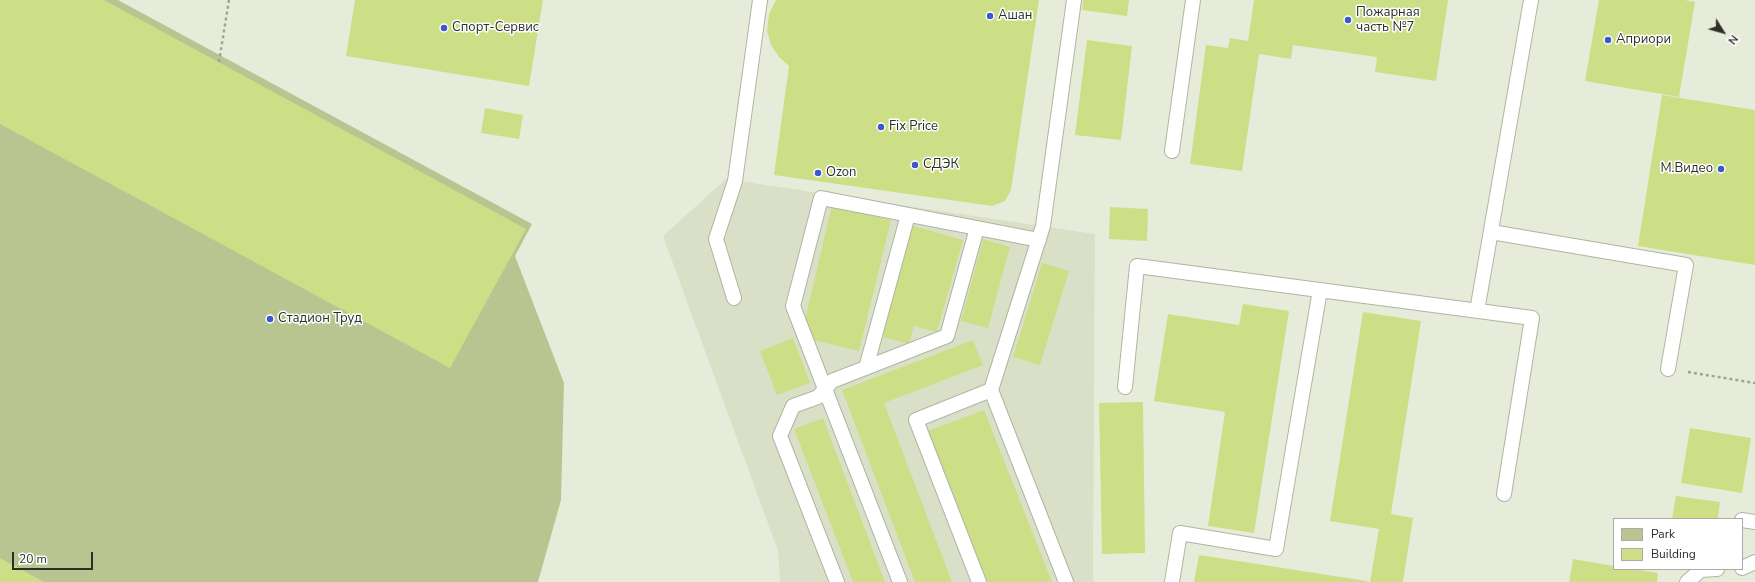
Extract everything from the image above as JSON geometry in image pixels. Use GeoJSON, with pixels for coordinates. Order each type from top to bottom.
{"type":"FeatureCollection","features":[{"type":"Feature","properties":{"kind":"lane"},"geometry":{"type":"LineString","coordinates":[[734,298],[716,239],[735,181],[760,0]]}},
{"type":"Feature","properties":{"kind":"lane"},"geometry":{"type":"LineString","coordinates":[[1066,582],[991,390],[1043,226],[1074,0]]}},
{"type":"Feature","properties":{"kind":"lane"},"geometry":{"type":"LineString","coordinates":[[1172,151],[1193,0]]}},
{"type":"Feature","properties":{"kind":"lane"},"geometry":{"type":"LineString","coordinates":[[1477,311],[1531,0]]}},
{"type":"Feature","properties":{"kind":"lane"},"geometry":{"type":"LineString","coordinates":[[900,582],[793,306],[821,198],[1039,240]]}},
{"type":"Feature","properties":{"kind":"lane"},"geometry":{"type":"LineString","coordinates":[[866,368],[908,215]]}},
{"type":"Feature","properties":{"kind":"lane"},"geometry":{"type":"LineString","coordinates":[[837,582],[780,436],[793,406],[818,397],[832,381],[948,336],[977,228]]}},
{"type":"Feature","properties":{"kind":"lane"},"geometry":{"type":"LineString","coordinates":[[1491,232],[1686,265],[1668,369]]}},
{"type":"Feature","properties":{"kind":"lane"},"geometry":{"type":"LineString","coordinates":[[1125,387],[1137,266],[1532,318],[1504,494]]}},
{"type":"Feature","properties":{"kind":"lane"},"geometry":{"type":"LineString","coordinates":[[1172,582],[1180,533],[1276,549],[1320,290]]}},
{"type":"Feature","properties":{"kind":"lane"},"geometry":{"type":"LineString","coordinates":[[979,582],[916,420],[991,390]]}},
{"type":"Feature","properties":{"kind":"lane"},"geometry":{"type":"LineString","coordinates":[[1743,520],[1755,522]]}},
{"type":"Feature","properties":{"kind":"lane"},"geometry":{"type":"LineString","coordinates":[[1743,568],[1755,562]]}},
{"type":"Feature","properties":{"kind":"lane"},"geometry":{"type":"LineString","coordinates":[[1687,582],[1701,570]]}},
{"type":"Feature","properties":{"kind":"path"},"geometry":{"type":"LineString","coordinates":[[219,62],[230,0]]}},
{"type":"Feature","properties":{"kind":"path"},"geometry":{"type":"LineString","coordinates":[[1668,369],[1755,383]]}},
{"type":"Feature","properties":{"kind":"shaded area"},"geometry":{"type":"Polygon","coordinates":[[[726,179],[1095,234],[1093,580],[1095,582],[780,582],[778,551],[663,236],[726,179]]]}},
{"type":"Feature","properties":{"kind":"green space","name":"Стадион Труд"},"geometry":{"type":"Polygon","coordinates":[[[0,0],[118,0],[532,224],[515,256],[564,383],[561,500],[538,582],[0,582],[0,0]]]}},
{"type":"Feature","properties":{"kind":"building"},"geometry":{"type":"Polygon","coordinates":[[[0,0],[104,0],[526,229],[450,368],[0,124],[0,0]]]}},
{"type":"Feature","properties":{"kind":"building","name":"Спорт-Сервис"},"geometry":{"type":"Polygon","coordinates":[[[355,0],[543,0],[529,86],[346,56],[355,0]]]}},
{"type":"Feature","properties":{"kind":"building"},"geometry":{"type":"Polygon","coordinates":[[[776,0],[1039,0],[1011,190],[1005,201],[992,206],[774,175],[789,66],[779,57],[771,45],[767,31],[769,14],[776,0]]]}},
{"type":"Feature","properties":{"kind":"building"},"geometry":{"type":"Polygon","coordinates":[[[1083,0],[1129,0],[1127,16],[1082,10],[1083,0]]]}},
{"type":"Feature","properties":{"kind":"building","name":"Пожарная часть №7"},"geometry":{"type":"Polygon","coordinates":[[[1254,0],[1448,0],[1436,81],[1375,72],[1377,57],[1293,45],[1291,59],[1259,54],[1242,171],[1190,164],[1206,45],[1228,48],[1230,38],[1248,41],[1254,0]]]}},
{"type":"Feature","properties":{"kind":"building"},"geometry":{"type":"Polygon","coordinates":[[[1599,0],[1685,0],[1695,2],[1679,97],[1585,81],[1599,0]]]}},
{"type":"Feature","properties":{"kind":"building"},"geometry":{"type":"Polygon","coordinates":[[[1087,40],[1132,46],[1121,140],[1075,135],[1087,40]]]}},
{"type":"Feature","properties":{"kind":"building"},"geometry":{"type":"Polygon","coordinates":[[[1662,95],[1755,110],[1755,265],[1638,246],[1662,95]]]}},
{"type":"Feature","properties":{"kind":"building"},"geometry":{"type":"Polygon","coordinates":[[[485,108],[523,115],[519,139],[481,133],[485,108]]]}},
{"type":"Feature","properties":{"kind":"building"},"geometry":{"type":"Polygon","coordinates":[[[832,205],[891,220],[859,351],[813,340],[805,320],[832,205]]]}},
{"type":"Feature","properties":{"kind":"building"},"geometry":{"type":"Polygon","coordinates":[[[1110,207],[1148,209],[1147,241],[1109,239],[1110,207]]]}},
{"type":"Feature","properties":{"kind":"building"},"geometry":{"type":"Polygon","coordinates":[[[910,225],[963,240],[937,332],[914,326],[909,344],[879,336],[910,225]]]}},
{"type":"Feature","properties":{"kind":"building"},"geometry":{"type":"Polygon","coordinates":[[[983,239],[1010,247],[988,328],[961,321],[983,239]]]}},
{"type":"Feature","properties":{"kind":"building"},"geometry":{"type":"Polygon","coordinates":[[[1042,263],[1069,271],[1040,365],[1013,357],[1042,263]]]}},
{"type":"Feature","properties":{"kind":"building"},"geometry":{"type":"Polygon","coordinates":[[[1243,304],[1289,311],[1254,533],[1208,526],[1225,412],[1154,401],[1168,314],[1239,325],[1243,304]]]}},
{"type":"Feature","properties":{"kind":"building"},"geometry":{"type":"Polygon","coordinates":[[[1363,312],[1421,321],[1391,514],[1413,518],[1403,582],[1370,582],[1379,529],[1330,521],[1363,312]]]}},
{"type":"Feature","properties":{"kind":"building"},"geometry":{"type":"Polygon","coordinates":[[[793,338],[810,383],[777,395],[760,351],[793,338]]]}},
{"type":"Feature","properties":{"kind":"building"},"geometry":{"type":"Polygon","coordinates":[[[973,340],[983,365],[884,403],[952,582],[915,582],[842,390],[973,340]]]}},
{"type":"Feature","properties":{"kind":"building"},"geometry":{"type":"Polygon","coordinates":[[[1143,402],[1145,553],[1102,554],[1099,403],[1143,402]]]}},
{"type":"Feature","properties":{"kind":"building"},"geometry":{"type":"Polygon","coordinates":[[[984,410],[1052,582],[984,582],[925,432],[984,410]]]}},
{"type":"Feature","properties":{"kind":"building"},"geometry":{"type":"Polygon","coordinates":[[[823,418],[885,582],[853,582],[794,429],[823,418]]]}},
{"type":"Feature","properties":{"kind":"building"},"geometry":{"type":"Polygon","coordinates":[[[1690,428],[1751,438],[1742,493],[1681,483],[1690,428]]]}},
{"type":"Feature","properties":{"kind":"building"},"geometry":{"type":"Polygon","coordinates":[[[1676,496],[1720,502],[1718,518],[1672,518],[1676,496]]]}},
{"type":"Feature","properties":{"kind":"building"},"geometry":{"type":"Polygon","coordinates":[[[1199,555],[1367,581],[1367,582],[1194,582],[1199,555]]]}},
{"type":"Feature","properties":{"kind":"building"},"geometry":{"type":"Polygon","coordinates":[[[0,558],[44,582],[0,582],[0,558]]]}},
{"type":"Feature","properties":{"kind":"building"},"geometry":{"type":"Polygon","coordinates":[[[1573,559],[1613,566],[1613,570],[1640,570],[1658,573],[1657,582],[1569,582],[1573,559]]]}},
{"type":"Feature","properties":{"kind":"place","name":"Ашан"},"geometry":{"type":"Point","coordinates":[990,16]}},
{"type":"Feature","properties":{"kind":"place","name":"Пожарная часть №7"},"geometry":{"type":"Point","coordinates":[1348,20]}},
{"type":"Feature","properties":{"kind":"place","name":"Спорт-Сервис"},"geometry":{"type":"Point","coordinates":[444,28]}},
{"type":"Feature","properties":{"kind":"place","name":"Априори"},"geometry":{"type":"Point","coordinates":[1608,40]}},
{"type":"Feature","properties":{"kind":"place","name":"Fix Price"},"geometry":{"type":"Point","coordinates":[881,127]}},
{"type":"Feature","properties":{"kind":"place","name":"СДЭК"},"geometry":{"type":"Point","coordinates":[915,165]}},
{"type":"Feature","properties":{"kind":"place","name":"М.Видео"},"geometry":{"type":"Point","coordinates":[1721,169]}},
{"type":"Feature","properties":{"kind":"place","name":"Ozon"},"geometry":{"type":"Point","coordinates":[818,173]}},
{"type":"Feature","properties":{"kind":"place","name":"Стадион Труд"},"geometry":{"type":"Point","coordinates":[270,319]}}]}
